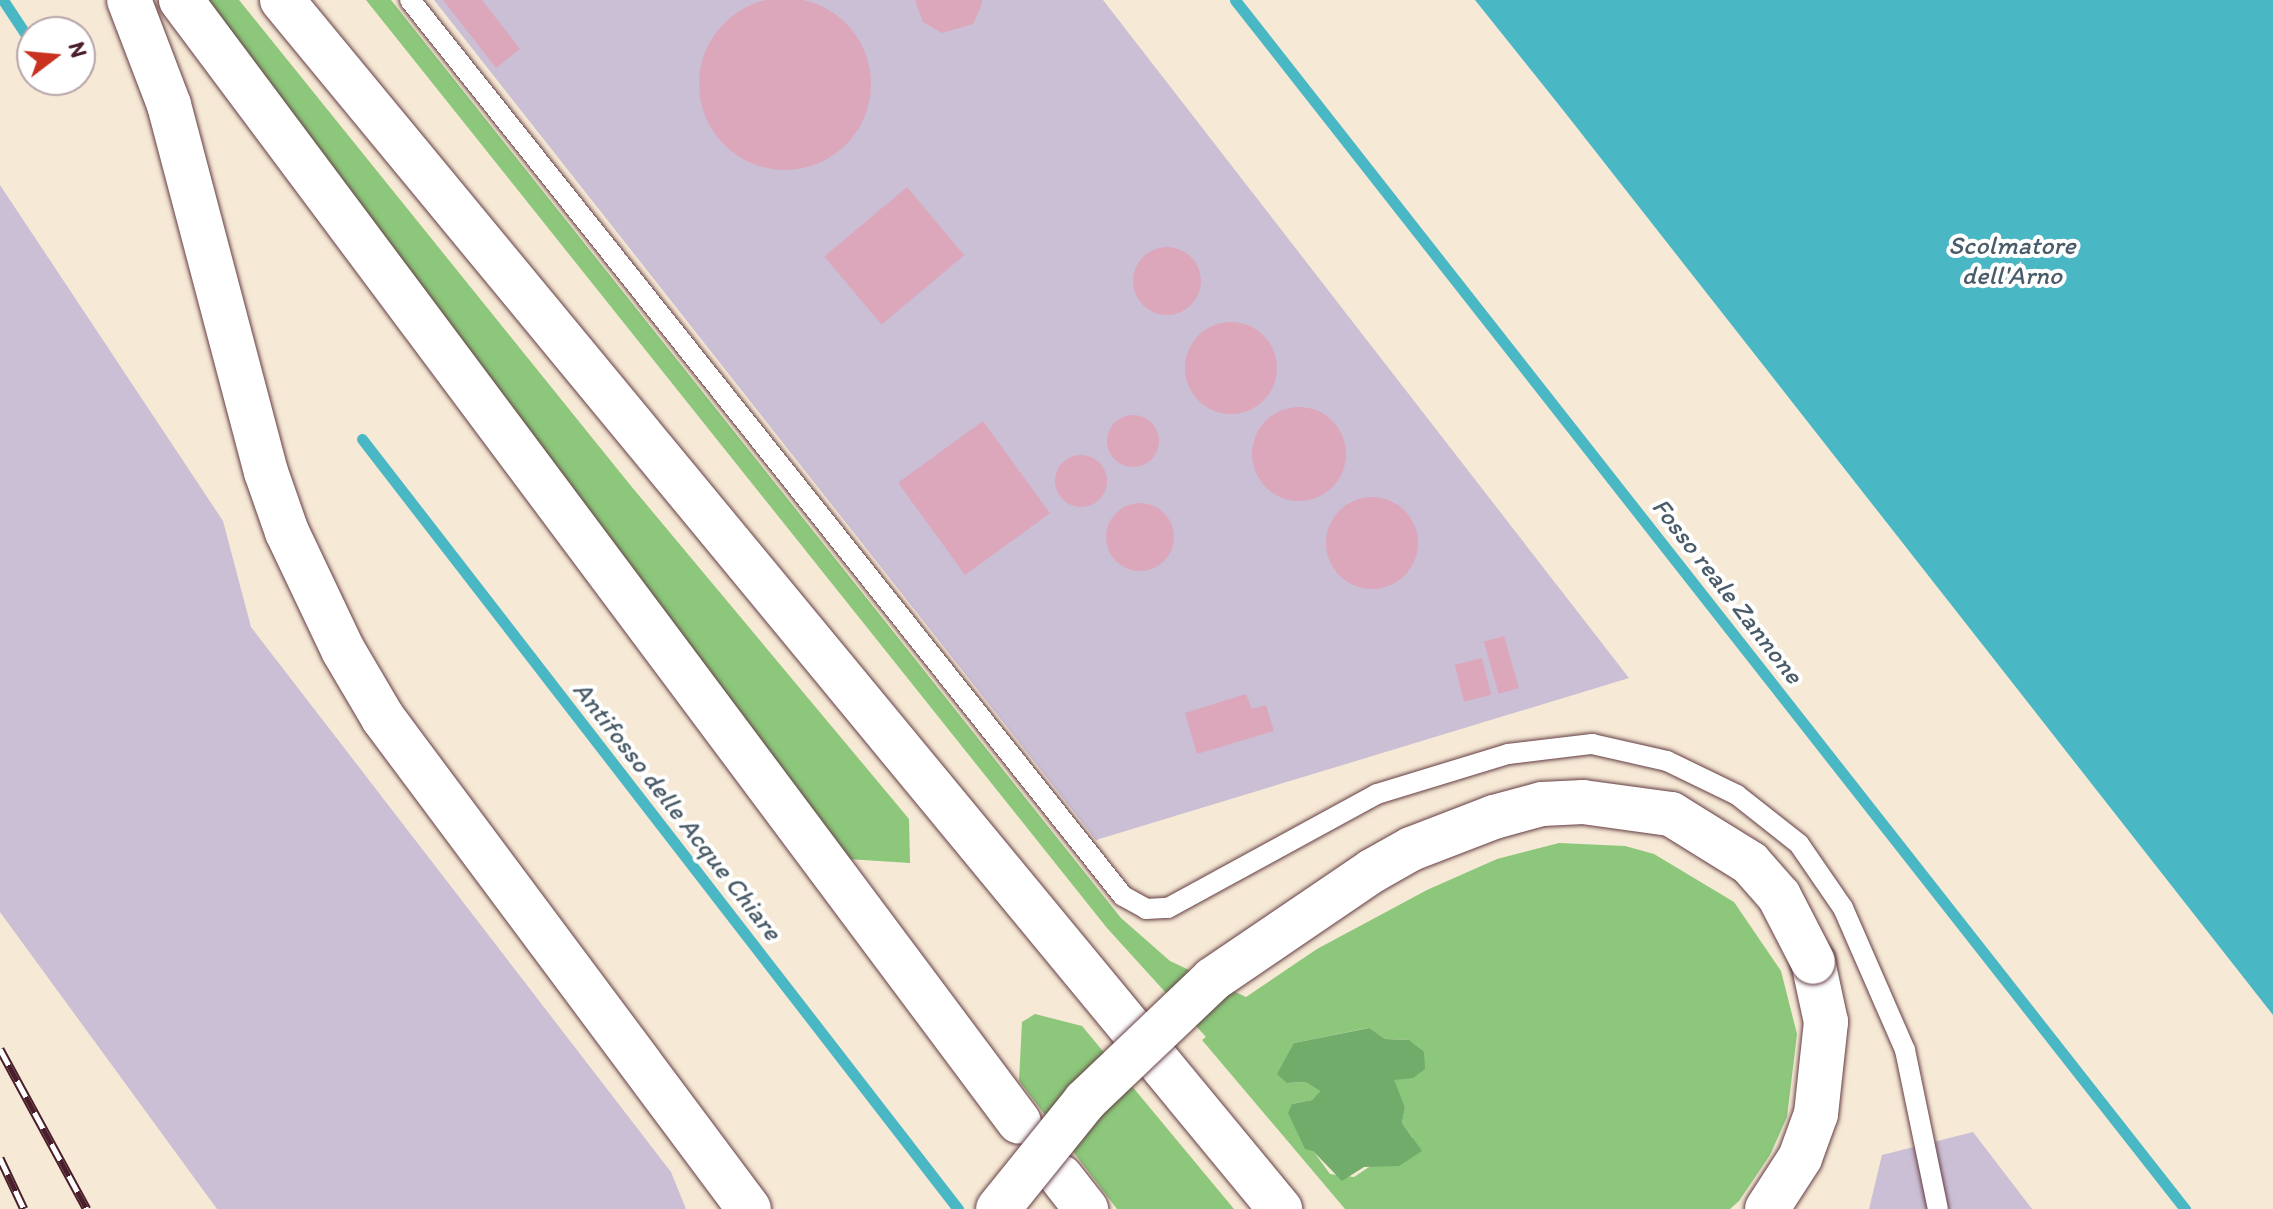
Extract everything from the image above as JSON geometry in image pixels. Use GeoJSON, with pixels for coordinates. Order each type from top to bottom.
{"type":"FeatureCollection","features":[{"type":"Feature","properties":{"kind":"highway"},"geometry":{"type":"LineString","coordinates":[[129,0],[173,119],[266,472],[313,590],[383,718],[749,1209]]}},
{"type":"Feature","properties":{"kind":"highway"},"geometry":{"type":"LineString","coordinates":[[181,0],[1019,1122]]}},
{"type":"Feature","properties":{"kind":"highway"},"geometry":{"type":"LineString","coordinates":[[282,0],[1280,1209]]}},
{"type":"Feature","properties":{"kind":"highway"},"geometry":{"type":"LineString","coordinates":[[315,0],[497,263]]}},
{"type":"Feature","properties":{"kind":"highway"},"geometry":{"type":"LineString","coordinates":[[998,1209],[1085,1101],[1213,979],[1372,871],[1411,849],[1494,817],[1542,804],[1583,802],[1671,814],[1750,863],[1779,896],[1813,962],[1826,1022],[1816,1114],[1800,1158],[1767,1209]]}},
{"type":"Feature","properties":{"kind":"highway"},"geometry":{"type":"LineString","coordinates":[[1202,1111],[1311,1209]]}},
{"type":"Feature","properties":{"kind":"lane"},"geometry":{"type":"LineString","coordinates":[[410,0],[1123,896],[1146,909],[1168,908],[1377,794],[1508,754],[1592,744],[1667,761],[1737,795],[1799,844],[1843,908],[1905,1050],[1938,1209]]}},
{"type":"Feature","properties":{"kind":"shaded area"},"geometry":{"type":"Polygon","coordinates":[[[434,0],[1103,0],[1629,678],[1096,840],[434,0]]]}},
{"type":"Feature","properties":{"kind":"shaded area"},"geometry":{"type":"Polygon","coordinates":[[[0,185],[223,521],[251,627],[671,1172],[686,1209],[217,1209],[0,912],[0,185]]]}},
{"type":"Feature","properties":{"kind":"shaded area"},"geometry":{"type":"Polygon","coordinates":[[[1973,1132],[2032,1209],[1869,1209],[1882,1155],[1973,1132]]]}},
{"type":"Feature","properties":{"kind":"green space"},"geometry":{"type":"Polygon","coordinates":[[[206,0],[239,0],[631,486],[909,819],[910,863],[847,859],[206,0]]]}},
{"type":"Feature","properties":{"kind":"green space"},"geometry":{"type":"Polygon","coordinates":[[[366,0],[391,0],[1121,918],[1170,961],[1246,997],[1317,949],[1427,890],[1497,859],[1559,843],[1625,846],[1654,854],[1734,902],[1781,971],[1797,1034],[1787,1117],[1770,1155],[1739,1201],[1730,1209],[1345,1209],[1202,1040],[1206,1037],[1107,928],[366,0]],[[1368,1028],[1294,1043],[1287,1083],[1305,1082],[1320,1091],[1312,1100],[1292,1104],[1303,1137],[1330,1174],[1354,1177],[1413,1138],[1402,1123],[1405,1107],[1393,1080],[1409,1040],[1385,1039],[1368,1028]]]}},
{"type":"Feature","properties":{"kind":"green space"},"geometry":{"type":"Polygon","coordinates":[[[1035,1014],[1082,1026],[1234,1209],[1117,1209],[1019,1081],[1022,1022],[1035,1014]]]}},
{"type":"Feature","properties":{"kind":"green space"},"geometry":{"type":"Polygon","coordinates":[[[1369,1028],[1385,1039],[1409,1040],[1424,1052],[1425,1069],[1413,1078],[1394,1080],[1405,1107],[1402,1123],[1422,1151],[1399,1166],[1364,1167],[1342,1181],[1313,1151],[1305,1149],[1288,1113],[1292,1104],[1312,1100],[1320,1091],[1305,1082],[1287,1083],[1277,1074],[1294,1043],[1369,1028]]]}},
{"type":"Feature","properties":{"kind":"water","name":"Scolmatore dell'Arno"},"geometry":{"type":"Polygon","coordinates":[[[1475,0],[2273,0],[2273,1015],[1563,110],[1475,0]]]}},
{"type":"Feature","properties":{"kind":"building"},"geometry":{"type":"Polygon","coordinates":[[[785,-2],[818,4],[846,23],[865,51],[871,84],[865,117],[846,145],[818,164],[785,170],[752,164],[724,145],[705,117],[699,84],[705,51],[724,23],[752,4],[785,-2]]]}},
{"type":"Feature","properties":{"kind":"building"},"geometry":{"type":"Polygon","coordinates":[[[443,0],[482,0],[520,49],[496,68],[443,0]]]}},
{"type":"Feature","properties":{"kind":"building"},"geometry":{"type":"Polygon","coordinates":[[[915,0],[982,0],[982,4],[973,24],[942,33],[923,22],[915,0]]]}},
{"type":"Feature","properties":{"kind":"building"},"geometry":{"type":"Polygon","coordinates":[[[907,187],[964,255],[881,325],[824,256],[907,187]]]}},
{"type":"Feature","properties":{"kind":"building"},"geometry":{"type":"Polygon","coordinates":[[[1167,247],[1191,257],[1201,281],[1191,305],[1167,315],[1143,305],[1133,281],[1143,257],[1167,247]]]}},
{"type":"Feature","properties":{"kind":"building"},"geometry":{"type":"Polygon","coordinates":[[[1222,322],[1240,322],[1257,329],[1270,342],[1277,368],[1270,394],[1257,407],[1240,414],[1222,414],[1205,407],[1192,394],[1185,377],[1185,359],[1192,342],[1205,329],[1222,322]]]}},
{"type":"Feature","properties":{"kind":"building"},"geometry":{"type":"Polygon","coordinates":[[[1299,407],[1317,411],[1332,421],[1342,436],[1346,454],[1342,472],[1332,487],[1317,497],[1299,501],[1281,497],[1266,487],[1256,472],[1252,454],[1256,436],[1266,421],[1281,411],[1299,407]]]}},
{"type":"Feature","properties":{"kind":"building"},"geometry":{"type":"Polygon","coordinates":[[[1133,415],[1151,423],[1159,441],[1151,459],[1133,467],[1115,459],[1107,441],[1115,423],[1133,415]]]}},
{"type":"Feature","properties":{"kind":"building"},"geometry":{"type":"Polygon","coordinates":[[[983,421],[1050,513],[965,575],[898,483],[983,421]]]}},
{"type":"Feature","properties":{"kind":"building"},"geometry":{"type":"Polygon","coordinates":[[[1081,455],[1099,463],[1107,481],[1099,499],[1081,507],[1063,499],[1055,481],[1063,463],[1081,455]]]}},
{"type":"Feature","properties":{"kind":"building"},"geometry":{"type":"Polygon","coordinates":[[[1363,497],[1381,497],[1398,504],[1411,517],[1418,543],[1411,569],[1398,582],[1381,589],[1363,589],[1346,582],[1333,569],[1326,552],[1326,534],[1333,517],[1346,504],[1363,497]]]}},
{"type":"Feature","properties":{"kind":"building"},"geometry":{"type":"Polygon","coordinates":[[[1140,503],[1164,513],[1174,537],[1164,561],[1140,571],[1116,561],[1106,537],[1116,513],[1140,503]]]}},
{"type":"Feature","properties":{"kind":"building"},"geometry":{"type":"Polygon","coordinates":[[[1504,636],[1519,688],[1499,694],[1484,642],[1504,636]]]}},
{"type":"Feature","properties":{"kind":"building"},"geometry":{"type":"Polygon","coordinates":[[[1482,658],[1491,695],[1464,702],[1455,665],[1482,658]]]}},
{"type":"Feature","properties":{"kind":"building"},"geometry":{"type":"Polygon","coordinates":[[[1246,694],[1252,709],[1266,705],[1274,731],[1197,754],[1185,713],[1246,694]]]}},
{"type":"Feature","properties":{"kind":"waterway","name":"Antifosso delle Acque Chiare"},"geometry":{"type":"LineString","coordinates":[[3,0],[16,20]]}},
{"type":"Feature","properties":{"kind":"waterway","name":"Fosso reale Zannone"},"geometry":{"type":"LineString","coordinates":[[1235,0],[2185,1209]]}},
{"type":"Feature","properties":{"kind":"waterway","name":"Antifosso delle Acque Chiare"},"geometry":{"type":"LineString","coordinates":[[362,439],[958,1209]]}},
{"type":"Feature","properties":{"kind":"railway"},"geometry":{"type":"LineString","coordinates":[[0,1049],[87,1209]]}},
{"type":"Feature","properties":{"kind":"railway"},"geometry":{"type":"LineString","coordinates":[[0,1158],[24,1209]]}}]}
